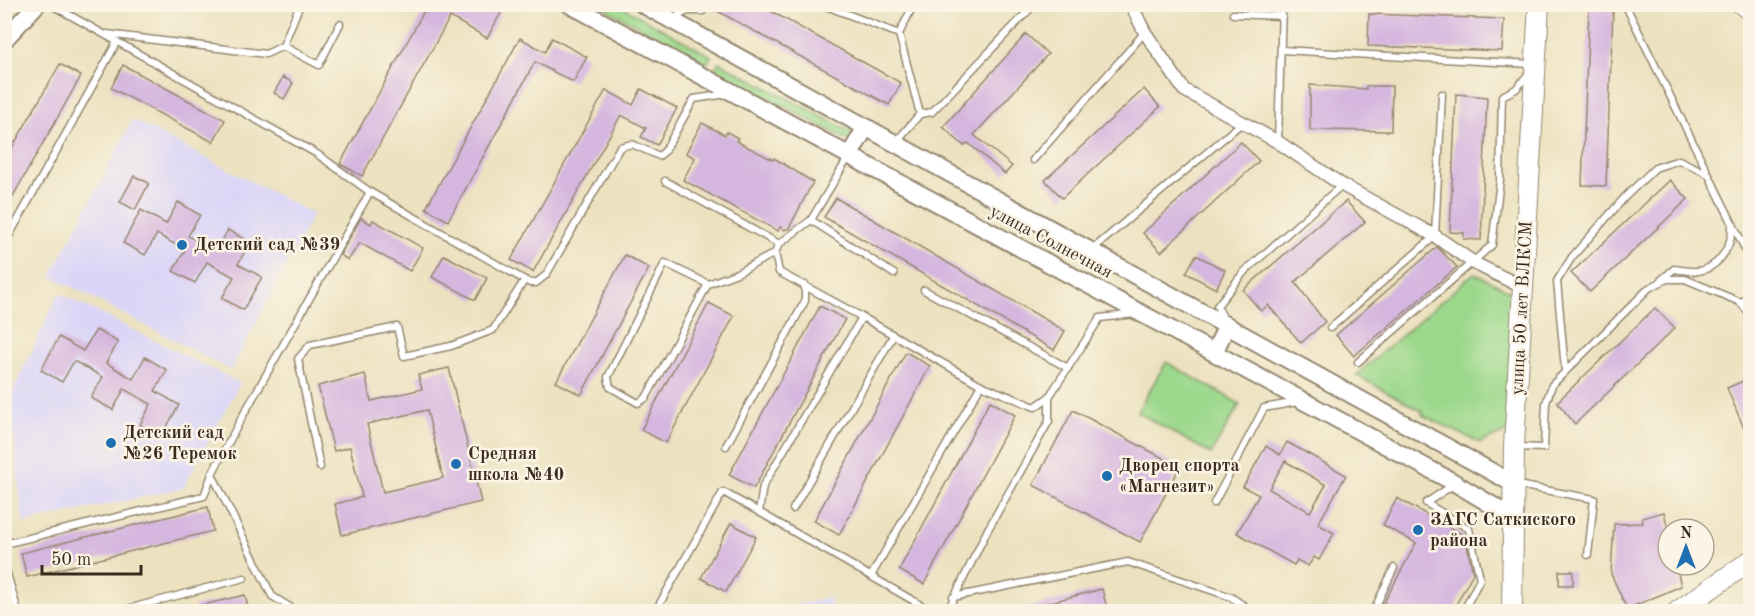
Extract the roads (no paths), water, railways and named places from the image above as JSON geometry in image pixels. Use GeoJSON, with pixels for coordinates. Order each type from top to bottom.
{"type":"FeatureCollection","features":[{"type":"Feature","properties":{"kind":"main road"},"geometry":{"type":"LineString","coordinates":[[4,40],[37,4]]}},
{"type":"Feature","properties":{"kind":"main road","name":"улица Солнечная"},"geometry":{"type":"LineString","coordinates":[[569,4],[1455,483],[1512,517]]}},
{"type":"Feature","properties":{"kind":"main road","name":"улица Солнечная"},"geometry":{"type":"LineString","coordinates":[[642,4],[669,16],[1514,484]]}},
{"type":"Feature","properties":{"kind":"main road","name":"улица 50 лет ВЛКСМ"},"geometry":{"type":"LineString","coordinates":[[1512,612],[1514,446],[1539,4]]}},
{"type":"Feature","properties":{"kind":"main road"},"geometry":{"type":"LineString","coordinates":[[1742,4],[1750,11]]}},
{"type":"Feature","properties":{"kind":"main road"},"geometry":{"type":"LineString","coordinates":[[849,156],[866,127]]}},
{"type":"Feature","properties":{"kind":"main road"},"geometry":{"type":"LineString","coordinates":[[1214,353],[1227,325]]}},
{"type":"Feature","properties":{"kind":"main road"},"geometry":{"type":"LineString","coordinates":[[1677,612],[1750,561]]}},
{"type":"Feature","properties":{"kind":"street"},"geometry":{"type":"LineString","coordinates":[[1131,4],[1145,32],[1184,90],[1243,121],[1342,185],[1435,236],[1474,263],[1524,288]]}},
{"type":"Feature","properties":{"kind":"lane"},"geometry":{"type":"LineString","coordinates":[[50,4],[317,154],[370,192],[524,281],[536,283],[546,275],[620,147],[632,144],[659,156],[665,151],[694,99],[733,93]]}},
{"type":"Feature","properties":{"kind":"lane"},"geometry":{"type":"LineString","coordinates":[[100,33],[266,54],[283,46],[300,4]]}},
{"type":"Feature","properties":{"kind":"lane"},"geometry":{"type":"LineString","coordinates":[[669,16],[688,11],[703,11],[706,4]]}},
{"type":"Feature","properties":{"kind":"lane"},"geometry":{"type":"LineString","coordinates":[[821,4],[899,34]]}},
{"type":"Feature","properties":{"kind":"lane"},"geometry":{"type":"LineString","coordinates":[[914,4],[899,34],[920,114]]}},
{"type":"Feature","properties":{"kind":"lane"},"geometry":{"type":"LineString","coordinates":[[1278,142],[1282,4]]}},
{"type":"Feature","properties":{"kind":"lane"},"geometry":{"type":"LineString","coordinates":[[1625,4],[1750,259]]}},
{"type":"Feature","properties":{"kind":"lane"},"geometry":{"type":"LineString","coordinates":[[895,143],[920,114],[932,112],[1030,9]]}},
{"type":"Feature","properties":{"kind":"lane"},"geometry":{"type":"LineString","coordinates":[[1233,14],[1282,16]]}},
{"type":"Feature","properties":{"kind":"lane"},"geometry":{"type":"LineString","coordinates":[[283,46],[319,65],[340,24]]}},
{"type":"Feature","properties":{"kind":"lane"},"geometry":{"type":"LineString","coordinates":[[1033,160],[1145,32]]}},
{"type":"Feature","properties":{"kind":"lane"},"geometry":{"type":"LineString","coordinates":[[4,245],[117,42]]}},
{"type":"Feature","properties":{"kind":"lane"},"geometry":{"type":"LineString","coordinates":[[1281,50],[1536,64]]}},
{"type":"Feature","properties":{"kind":"lane"},"geometry":{"type":"LineString","coordinates":[[1358,362],[1492,245],[1497,218],[1502,96],[1516,89],[1536,64]]}},
{"type":"Feature","properties":{"kind":"lane"},"geometry":{"type":"LineString","coordinates":[[1330,328],[1435,236],[1442,94]]}},
{"type":"Feature","properties":{"kind":"lane"},"geometry":{"type":"LineString","coordinates":[[1092,250],[1243,121]]}},
{"type":"Feature","properties":{"kind":"lane"},"geometry":{"type":"LineString","coordinates":[[849,156],[811,220],[779,244],[775,253],[779,272],[806,285],[981,385],[1035,407],[1049,397],[1100,318],[1141,313]]}},
{"type":"Feature","properties":{"kind":"lane"},"geometry":{"type":"LineString","coordinates":[[1565,370],[1557,281],[1572,257],[1625,197],[1655,168],[1680,160],[1708,174]]}},
{"type":"Feature","properties":{"kind":"lane"},"geometry":{"type":"LineString","coordinates":[[665,181],[779,244]]}},
{"type":"Feature","properties":{"kind":"lane"},"geometry":{"type":"LineString","coordinates":[[1227,325],[1217,306],[1244,272],[1342,185]]}},
{"type":"Feature","properties":{"kind":"lane"},"geometry":{"type":"LineString","coordinates":[[4,544],[204,496],[212,474],[241,419],[370,192]]}},
{"type":"Feature","properties":{"kind":"lane"},"geometry":{"type":"LineString","coordinates":[[811,220],[894,274]]}},
{"type":"Feature","properties":{"kind":"lane"},"geometry":{"type":"LineString","coordinates":[[1514,446],[1544,448],[1546,403],[1552,385],[1649,288],[1674,269],[1703,271],[1720,258],[1733,238],[1731,222]]}},
{"type":"Feature","properties":{"kind":"lane"},"geometry":{"type":"LineString","coordinates":[[708,284],[665,263],[608,377],[610,387],[638,403],[646,398],[708,284],[737,273],[775,253]]}},
{"type":"Feature","properties":{"kind":"lane"},"geometry":{"type":"LineString","coordinates":[[1649,288],[1667,279],[1685,279],[1740,302],[1750,314]]}},
{"type":"Feature","properties":{"kind":"lane"},"geometry":{"type":"LineString","coordinates":[[320,467],[298,358],[310,345],[397,327],[404,356],[452,346],[493,330],[524,281]]}},
{"type":"Feature","properties":{"kind":"lane"},"geometry":{"type":"LineString","coordinates":[[726,446],[805,301],[806,285]]}},
{"type":"Feature","properties":{"kind":"lane"},"geometry":{"type":"LineString","coordinates":[[924,290],[1068,368]]}},
{"type":"Feature","properties":{"kind":"lane"},"geometry":{"type":"LineString","coordinates":[[1740,302],[1750,298]]}},
{"type":"Feature","properties":{"kind":"lane"},"geometry":{"type":"LineString","coordinates":[[759,512],[763,486],[862,317]]}},
{"type":"Feature","properties":{"kind":"lane"},"geometry":{"type":"LineString","coordinates":[[793,509],[893,336]]}},
{"type":"Feature","properties":{"kind":"lane"},"geometry":{"type":"LineString","coordinates":[[871,576],[981,385]]}},
{"type":"Feature","properties":{"kind":"lane"},"geometry":{"type":"LineString","coordinates":[[947,612],[1049,421],[1049,397]]}},
{"type":"Feature","properties":{"kind":"lane"},"geometry":{"type":"LineString","coordinates":[[1214,503],[1264,408],[1304,401]]}},
{"type":"Feature","properties":{"kind":"lane"},"geometry":{"type":"LineString","coordinates":[[212,474],[272,596],[298,612]]}},
{"type":"Feature","properties":{"kind":"lane"},"geometry":{"type":"LineString","coordinates":[[1455,483],[1426,503],[1469,529],[1480,579],[1463,612]]}},
{"type":"Feature","properties":{"kind":"lane"},"geometry":{"type":"LineString","coordinates":[[1514,484],[1594,499],[1588,555]]}},
{"type":"Feature","properties":{"kind":"lane"},"geometry":{"type":"LineString","coordinates":[[655,612],[723,492],[933,612]]}},
{"type":"Feature","properties":{"kind":"lane"},"geometry":{"type":"LineString","coordinates":[[953,597],[1128,562],[1231,597],[1252,612]]}},
{"type":"Feature","properties":{"kind":"lane"},"geometry":{"type":"LineString","coordinates":[[4,563],[18,612]]}},
{"type":"Feature","properties":{"kind":"lane"},"geometry":{"type":"LineString","coordinates":[[1373,612],[1394,568]]}},
{"type":"Feature","properties":{"kind":"lane"},"geometry":{"type":"LineString","coordinates":[[116,612],[244,578]]}},
{"type":"Feature","properties":{"kind":"place","name":"Детский сад №39"},"geometry":{"type":"Point","coordinates":[182,245]}},
{"type":"Feature","properties":{"kind":"place","name":"Детский сад №26 Теремок"},"geometry":{"type":"Point","coordinates":[111,443]}},
{"type":"Feature","properties":{"kind":"place","name":"Средняя школа №40"},"geometry":{"type":"Point","coordinates":[456,464]}},
{"type":"Feature","properties":{"kind":"place","name":"Дворец спорта «Магнезит»"},"geometry":{"type":"Point","coordinates":[1107,476]}},
{"type":"Feature","properties":{"kind":"place","name":"ЗАГС Саткиского района"},"geometry":{"type":"Point","coordinates":[1418,530]}}]}
